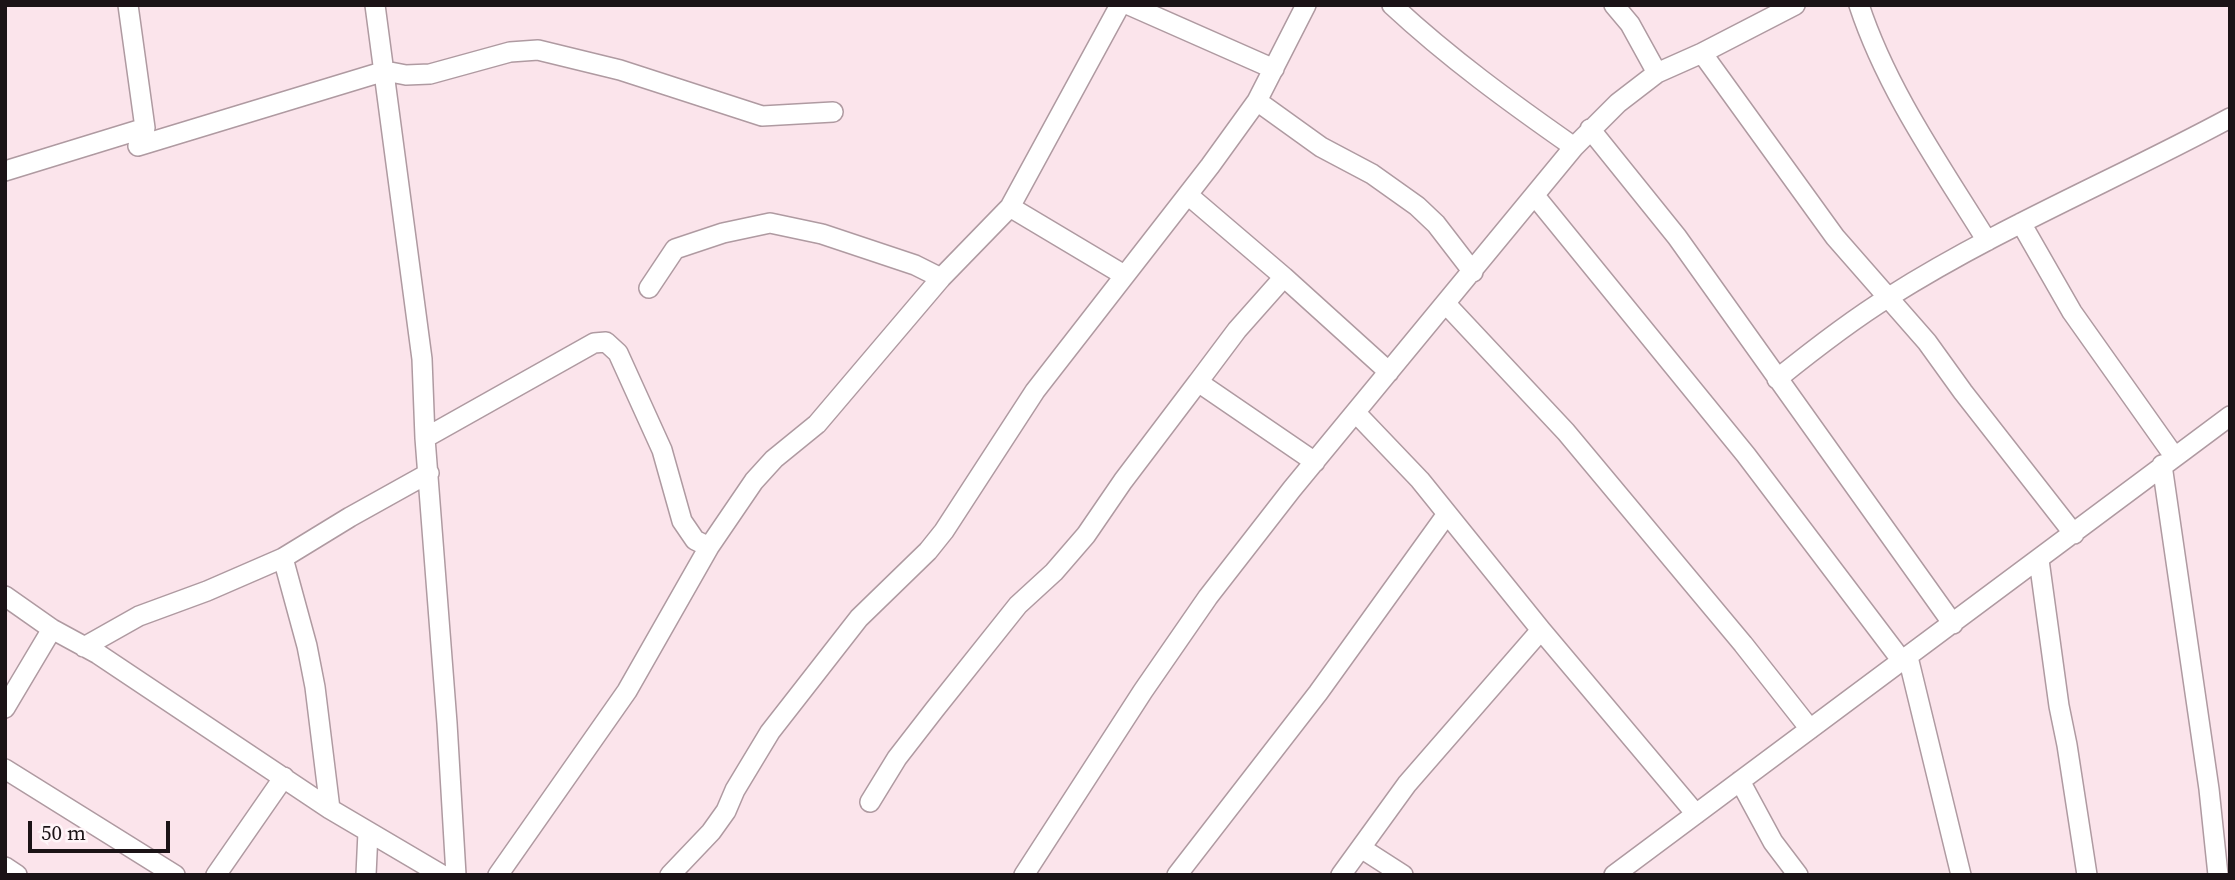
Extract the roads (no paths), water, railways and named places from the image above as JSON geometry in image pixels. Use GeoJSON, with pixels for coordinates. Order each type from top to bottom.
{"type":"FeatureCollection","features":[{"type":"Feature","properties":{"kind":"street"},"geometry":{"type":"LineString","coordinates":[[5,171],[145,128],[128,5]]}},
{"type":"Feature","properties":{"kind":"street"},"geometry":{"type":"LineString","coordinates":[[375,5],[422,359],[425,438],[456,875]]}},
{"type":"Feature","properties":{"kind":"street"},"geometry":{"type":"LineString","coordinates":[[498,875],[627,691],[709,547],[754,481],[774,459],[817,424],[941,278],[1010,206],[1120,5]]}},
{"type":"Feature","properties":{"kind":"street"},"geometry":{"type":"LineString","coordinates":[[1129,5],[1274,69]]}},
{"type":"Feature","properties":{"kind":"street"},"geometry":{"type":"LineString","coordinates":[[670,875],[711,832],[726,811],[735,790],[770,732],[859,618],[928,551],[944,531],[1035,391],[1188,195],[1257,101],[1306,5]]}},
{"type":"Feature","properties":{"kind":"street"},"geometry":{"type":"LineString","coordinates":[[1392,5],[1493,90],[1574,147]]}},
{"type":"Feature","properties":{"kind":"street"},"geometry":{"type":"LineString","coordinates":[[1614,5],[1630,24],[1657,73]]}},
{"type":"Feature","properties":{"kind":"street"},"geometry":{"type":"LineString","coordinates":[[1024,875],[1143,691],[1208,597],[1315,462],[1574,147],[1638,86],[1657,73],[1795,5]]}},
{"type":"Feature","properties":{"kind":"street"},"geometry":{"type":"LineString","coordinates":[[1859,5],[1868,34],[1885,70],[1987,241]]}},
{"type":"Feature","properties":{"kind":"street"},"geometry":{"type":"LineString","coordinates":[[138,146],[385,71],[406,75],[430,74],[510,52],[538,50],[620,70],[762,116],[833,113]]}},
{"type":"Feature","properties":{"kind":"street"},"geometry":{"type":"LineString","coordinates":[[1702,53],[1835,237],[1927,342],[2074,534]]}},
{"type":"Feature","properties":{"kind":"street"},"geometry":{"type":"LineString","coordinates":[[1257,101],[1321,147],[1372,174],[1407,198],[1436,224],[1473,272]]}},
{"type":"Feature","properties":{"kind":"street"},"geometry":{"type":"LineString","coordinates":[[1777,379],[1841,329],[1888,297],[2021,223],[2230,118]]}},
{"type":"Feature","properties":{"kind":"street"},"geometry":{"type":"LineString","coordinates":[[1590,129],[1677,237],[1953,624]]}},
{"type":"Feature","properties":{"kind":"street"},"geometry":{"type":"LineString","coordinates":[[1188,195],[1390,372]]}},
{"type":"Feature","properties":{"kind":"street"},"geometry":{"type":"LineString","coordinates":[[1535,196],[1746,455],[1905,659],[1961,875]]}},
{"type":"Feature","properties":{"kind":"street"},"geometry":{"type":"LineString","coordinates":[[1010,206],[1125,275]]}},
{"type":"Feature","properties":{"kind":"street"},"geometry":{"type":"LineString","coordinates":[[649,288],[675,249],[723,233],[771,223],[822,234],[915,265],[941,278]]}},
{"type":"Feature","properties":{"kind":"street"},"geometry":{"type":"LineString","coordinates":[[2021,223],[2072,312],[2168,461],[2218,875]]}},
{"type":"Feature","properties":{"kind":"street"},"geometry":{"type":"LineString","coordinates":[[870,802],[897,758],[935,709],[1018,605],[1054,572],[1086,534],[1237,330],[1284,277]]}},
{"type":"Feature","properties":{"kind":"street"},"geometry":{"type":"LineString","coordinates":[[1446,304],[1566,432],[1743,644],[1810,729]]}},
{"type":"Feature","properties":{"kind":"street"},"geometry":{"type":"LineString","coordinates":[[425,438],[594,343],[606,342],[618,353],[662,450],[682,521],[695,540],[709,547]]}},
{"type":"Feature","properties":{"kind":"street"},"geometry":{"type":"LineString","coordinates":[[1198,382],[1315,462]]}},
{"type":"Feature","properties":{"kind":"street"},"geometry":{"type":"LineString","coordinates":[[1356,413],[1420,480],[1541,630],[1696,814]]}},
{"type":"Feature","properties":{"kind":"street"},"geometry":{"type":"LineString","coordinates":[[1614,875],[2230,416]]}},
{"type":"Feature","properties":{"kind":"street"},"geometry":{"type":"LineString","coordinates":[[84,647],[139,616],[283,558],[429,473]]}},
{"type":"Feature","properties":{"kind":"street"},"geometry":{"type":"LineString","coordinates":[[1177,875],[1318,693],[1447,514]]}},
{"type":"Feature","properties":{"kind":"street"},"geometry":{"type":"LineString","coordinates":[[283,558],[307,646],[315,687],[330,809]]}},
{"type":"Feature","properties":{"kind":"street"},"geometry":{"type":"LineString","coordinates":[[2039,560],[2059,706],[2087,875]]}},
{"type":"Feature","properties":{"kind":"street"},"geometry":{"type":"LineString","coordinates":[[5,596],[330,809],[442,875]]}},
{"type":"Feature","properties":{"kind":"street"},"geometry":{"type":"LineString","coordinates":[[5,708],[52,629]]}},
{"type":"Feature","properties":{"kind":"street"},"geometry":{"type":"LineString","coordinates":[[1341,875],[1407,784],[1541,630]]}},
{"type":"Feature","properties":{"kind":"street"},"geometry":{"type":"LineString","coordinates":[[5,769],[175,875]]}},
{"type":"Feature","properties":{"kind":"street"},"geometry":{"type":"LineString","coordinates":[[216,875],[284,777]]}},
{"type":"Feature","properties":{"kind":"street"},"geometry":{"type":"LineString","coordinates":[[1740,781],[1773,842],[1798,875]]}},
{"type":"Feature","properties":{"kind":"street"},"geometry":{"type":"LineString","coordinates":[[2209,789],[2228,799]]}},
{"type":"Feature","properties":{"kind":"street"},"geometry":{"type":"LineString","coordinates":[[366,875],[368,832]]}},
{"type":"Feature","properties":{"kind":"street"},"geometry":{"type":"LineString","coordinates":[[1361,848],[1404,875]]}},
{"type":"Feature","properties":{"kind":"street"},"geometry":{"type":"LineString","coordinates":[[5,867],[17,875]]}}]}
